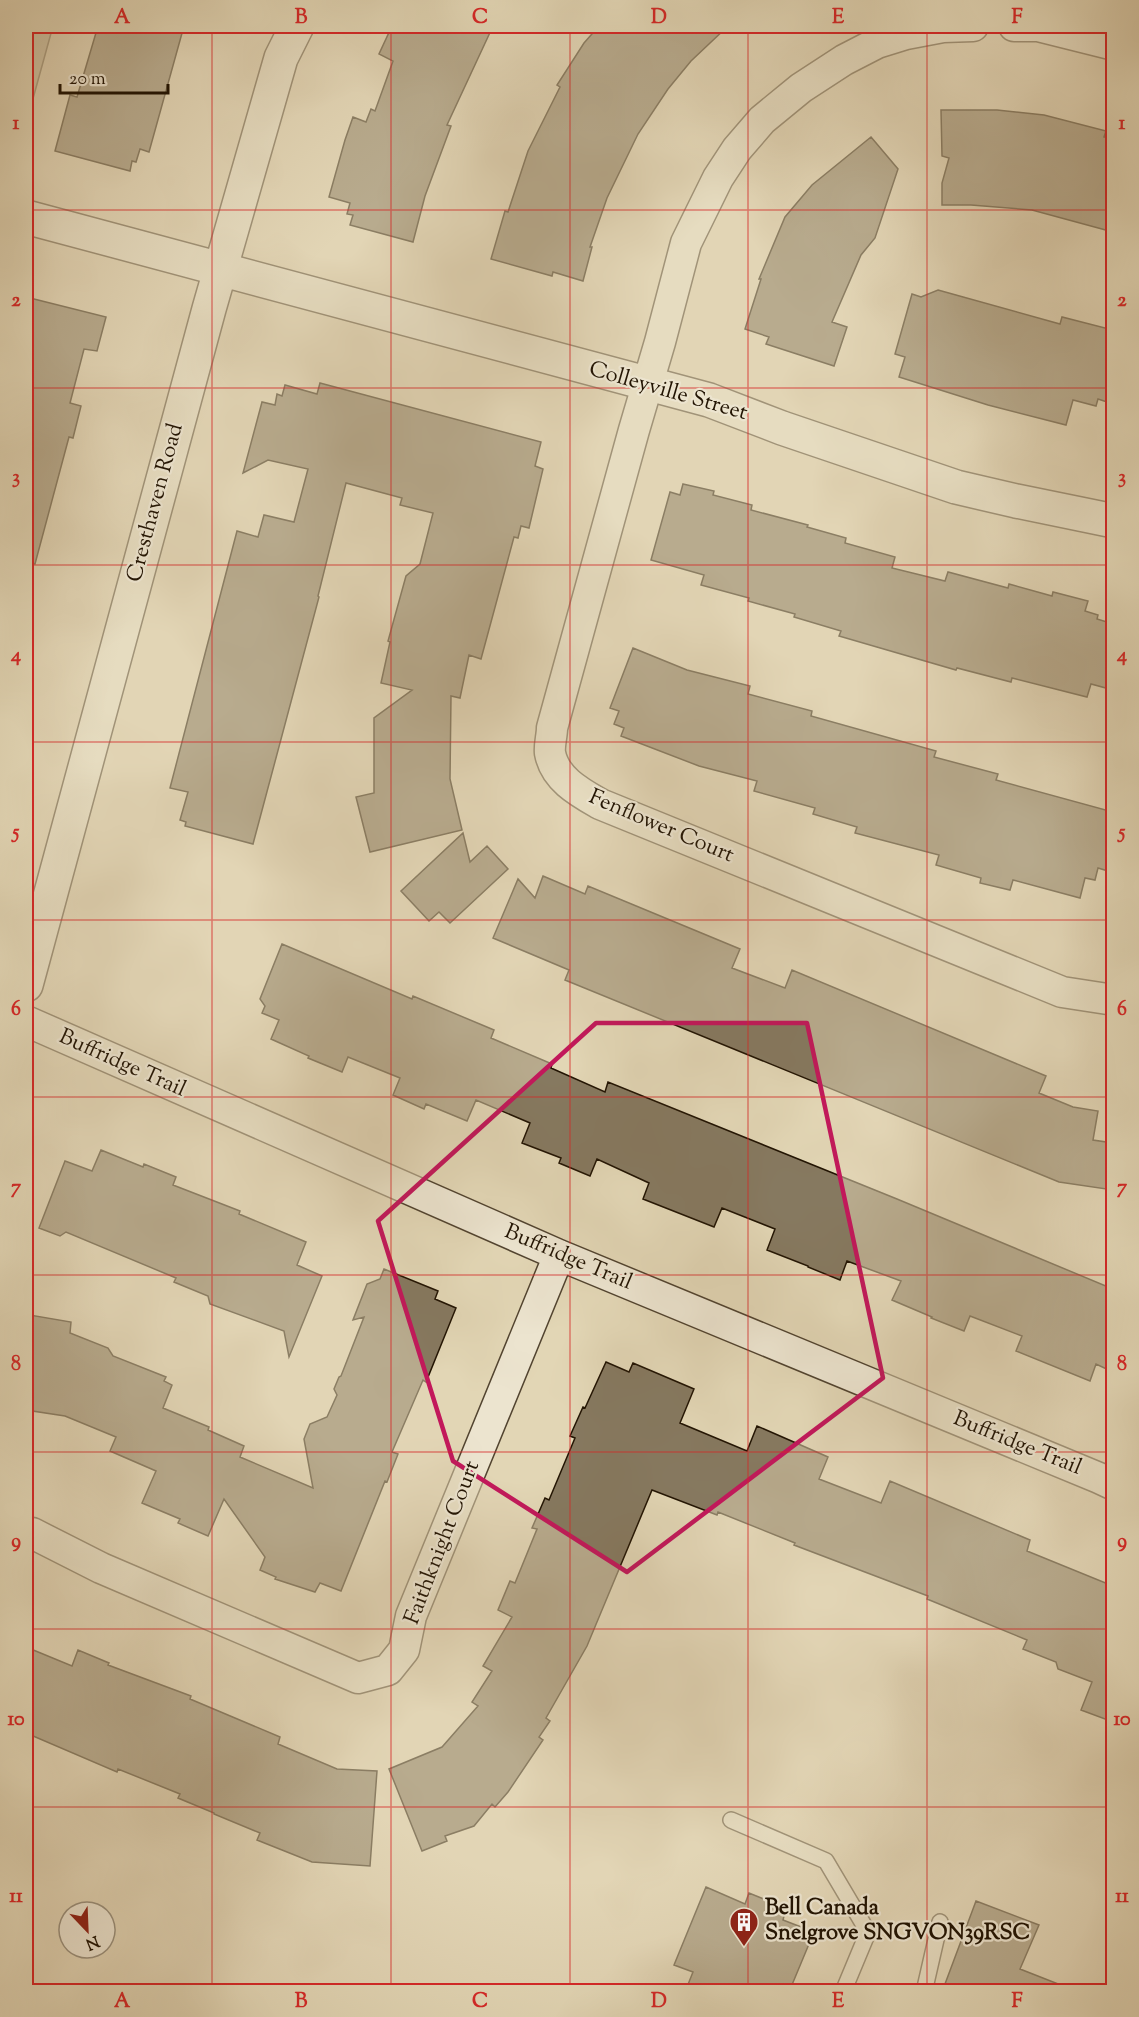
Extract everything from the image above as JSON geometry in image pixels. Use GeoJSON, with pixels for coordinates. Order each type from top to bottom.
{"type":"FeatureCollection","features":[{"type":"Feature","properties":{"kind":"street","name":"Cresthaven Road"},"geometry":{"type":"LineString","coordinates":[[26,985],[219,270],[281,58],[297,26]]}},
{"type":"Feature","properties":{"kind":"street","name":"Fenflower Court"},"geometry":{"type":"LineString","coordinates":[[973,26],[943,27],[906,34],[878,43],[844,60],[801,88],[762,120],[737,149],[718,178],[686,243],[552,728],[550,752],[558,772],[573,789],[611,808],[1062,992],[1113,1000]]}},
{"type":"Feature","properties":{"kind":"street"},"geometry":{"type":"LineString","coordinates":[[1014,26],[1038,26],[1113,45]]}},
{"type":"Feature","properties":{"kind":"street","name":"Colleyville Street"},"geometry":{"type":"LineString","coordinates":[[26,217],[709,400],[782,428],[956,487],[1113,521]]}},
{"type":"Feature","properties":{"kind":"street","name":"Buffridge Trail"},"geometry":{"type":"LineString","coordinates":[[26,1021],[558,1255],[1113,1485]]}},
{"type":"Feature","properties":{"kind":"street","name":"Faithknight Court"},"geometry":{"type":"LineString","coordinates":[[32,1533],[101,1568],[358,1678],[388,1670],[404,1650],[411,1616],[558,1255]]}},
{"type":"Feature","properties":{"kind":"lane"},"geometry":{"type":"LineString","coordinates":[[731,1820],[826,1861],[868,1932],[843,1992]]}},
{"type":"Feature","properties":{"kind":"lane"},"geometry":{"type":"LineString","coordinates":[[924,1992],[940,1922]]}},
{"type":"Feature","properties":{"kind":"highlighted area"},"geometry":{"type":"Polygon","coordinates":[[[596,1023],[807,1023],[883,1378],[627,1572],[453,1461],[378,1221],[596,1023]]]}},
{"type":"Feature","properties":{"kind":"shaded area"},"geometry":{"type":"Polygon","coordinates":[[[26,26],[53,26],[26,124],[26,26]]]}},
{"type":"Feature","properties":{"kind":"building"},"geometry":{"type":"Polygon","coordinates":[[[98,26],[184,26],[149,152],[140,149],[136,162],[132,161],[130,171],[55,151],[70,95],[77,97],[98,26]]]}},
{"type":"Feature","properties":{"kind":"building"},"geometry":{"type":"Polygon","coordinates":[[[392,26],[493,26],[447,125],[451,126],[425,196],[413,242],[350,225],[353,215],[347,214],[350,203],[329,197],[353,117],[366,122],[371,109],[375,111],[393,61],[379,54],[392,26]]]}},
{"type":"Feature","properties":{"kind":"building"},"geometry":{"type":"Polygon","coordinates":[[[599,26],[728,26],[691,61],[668,89],[638,134],[607,198],[590,247],[592,247],[583,281],[553,272],[552,276],[491,259],[505,211],[508,212],[528,151],[560,87],[557,85],[584,43],[599,26]]]}},
{"type":"Feature","properties":{"kind":"building"},"geometry":{"type":"Polygon","coordinates":[[[941,110],[997,110],[1044,115],[1106,131],[1104,137],[1113,139],[1113,232],[1032,210],[942,205],[942,183],[949,158],[942,156],[941,110]]]}},
{"type":"Feature","properties":{"kind":"building"},"geometry":{"type":"Polygon","coordinates":[[[871,137],[898,169],[875,238],[861,255],[832,322],[847,327],[834,366],[766,344],[769,337],[745,329],[761,279],[759,279],[785,217],[812,185],[871,137]]]}},
{"type":"Feature","properties":{"kind":"building"},"geometry":{"type":"Polygon","coordinates":[[[938,290],[1060,324],[1062,317],[1113,330],[1113,404],[1098,399],[1096,406],[1073,400],[1066,425],[988,405],[899,377],[905,357],[895,354],[912,294],[921,297],[938,290]]]}},
{"type":"Feature","properties":{"kind":"building"},"geometry":{"type":"Polygon","coordinates":[[[26,297],[106,317],[97,351],[84,349],[70,403],[81,406],[73,438],[69,437],[35,564],[26,563],[26,297]]]}},
{"type":"Feature","properties":{"kind":"building"},"geometry":{"type":"Polygon","coordinates":[[[320,383],[541,442],[535,466],[543,469],[529,528],[521,526],[518,538],[514,537],[481,659],[469,655],[460,698],[451,696],[450,779],[462,830],[370,852],[356,797],[374,793],[374,718],[412,690],[381,683],[390,642],[388,641],[406,576],[420,564],[433,513],[400,505],[402,498],[346,483],[319,597],[253,844],[185,826],[186,822],[180,820],[188,792],[170,788],[237,531],[258,537],[264,515],[294,522],[308,469],[268,460],[243,473],[262,402],[275,405],[277,394],[282,396],[285,385],[317,394],[320,383]]]}},
{"type":"Feature","properties":{"kind":"building"},"geometry":{"type":"Polygon","coordinates":[[[683,484],[714,491],[713,495],[752,505],[751,510],[808,525],[807,527],[846,538],[845,543],[895,557],[892,568],[945,581],[948,572],[1008,588],[1009,584],[1052,596],[1053,592],[1088,601],[1085,611],[1098,615],[1097,619],[1107,622],[1106,626],[1113,629],[1113,690],[1091,684],[1087,697],[1012,678],[1011,682],[957,668],[956,670],[839,636],[841,631],[794,617],[795,614],[748,601],[749,598],[701,585],[704,575],[651,560],[670,492],[680,495],[683,484]]]}},
{"type":"Feature","properties":{"kind":"building"},"geometry":{"type":"Polygon","coordinates":[[[633,648],[687,670],[750,686],[748,694],[812,711],[811,716],[936,751],[934,757],[998,774],[996,780],[1113,812],[1113,849],[1108,871],[1098,868],[1095,880],[1085,878],[1080,898],[1013,880],[1010,890],[980,883],[981,878],[936,865],[939,855],[855,833],[857,827],[813,814],[815,808],[754,791],[757,781],[699,766],[621,736],[624,728],[614,724],[619,711],[610,708],[633,648]]]}},
{"type":"Feature","properties":{"kind":"building"},"geometry":{"type":"Polygon","coordinates":[[[463,833],[470,862],[487,846],[508,869],[450,923],[439,912],[429,921],[401,891],[463,833]]]}},
{"type":"Feature","properties":{"kind":"building"},"geometry":{"type":"Polygon","coordinates":[[[543,876],[585,894],[588,886],[740,949],[732,968],[785,988],[792,970],[1046,1076],[1039,1093],[1073,1107],[1098,1111],[1093,1140],[1113,1143],[1113,1190],[1059,1182],[565,980],[569,970],[493,938],[518,879],[535,898],[543,876]]]}},
{"type":"Feature","properties":{"kind":"building"},"geometry":{"type":"Polygon","coordinates":[[[282,944],[412,999],[413,996],[494,1030],[491,1038],[552,1064],[551,1068],[605,1092],[608,1082],[1113,1289],[1113,1372],[1096,1364],[1090,1381],[1016,1351],[1022,1336],[970,1316],[964,1331],[931,1318],[892,1300],[901,1281],[847,1261],[840,1280],[767,1250],[775,1229],[722,1208],[714,1227],[643,1199],[649,1183],[597,1159],[590,1176],[559,1163],[561,1158],[522,1143],[530,1123],[476,1100],[467,1121],[426,1104],[424,1109],[393,1095],[400,1078],[348,1057],[342,1072],[271,1039],[279,1020],[262,1013],[265,1006],[260,999],[282,944]]]}},
{"type":"Feature","properties":{"kind":"building"},"geometry":{"type":"Polygon","coordinates":[[[101,1150],[176,1177],[173,1185],[240,1211],[239,1214],[306,1242],[297,1265],[322,1276],[289,1357],[284,1331],[210,1304],[208,1296],[174,1282],[176,1278],[66,1232],[60,1236],[39,1228],[65,1161],[92,1171],[101,1150]]]}},
{"type":"Feature","properties":{"kind":"building"},"geometry":{"type":"Polygon","coordinates":[[[384,1269],[438,1291],[435,1299],[456,1308],[426,1382],[423,1380],[392,1452],[398,1454],[341,1591],[320,1583],[315,1592],[275,1579],[276,1577],[260,1570],[265,1557],[224,1499],[208,1536],[178,1523],[180,1519],[142,1503],[156,1471],[110,1451],[116,1437],[65,1416],[26,1410],[26,1342],[30,1315],[71,1322],[70,1333],[108,1348],[113,1356],[166,1377],[164,1381],[172,1385],[163,1408],[209,1427],[208,1430],[244,1446],[240,1457],[313,1488],[304,1439],[310,1424],[327,1417],[337,1395],[334,1389],[364,1317],[353,1320],[367,1284],[380,1279],[384,1269]]]}},
{"type":"Feature","properties":{"kind":"building"},"geometry":{"type":"Polygon","coordinates":[[[606,1362],[629,1372],[633,1363],[694,1389],[680,1423],[747,1451],[757,1426],[828,1457],[819,1479],[881,1503],[890,1481],[1030,1540],[1027,1551],[1113,1586],[1113,1722],[1081,1710],[1092,1682],[1058,1669],[1056,1662],[1023,1649],[1027,1640],[927,1599],[928,1596],[794,1545],[795,1543],[718,1512],[717,1515],[652,1490],[587,1646],[546,1718],[550,1721],[539,1737],[543,1740],[508,1792],[495,1807],[492,1804],[474,1826],[445,1836],[447,1841],[422,1851],[389,1769],[442,1747],[478,1706],[472,1702],[492,1671],[483,1666],[512,1617],[498,1610],[510,1581],[515,1583],[537,1529],[532,1528],[545,1498],[549,1500],[575,1438],[570,1436],[606,1362]]]}},
{"type":"Feature","properties":{"kind":"building"},"geometry":{"type":"Polygon","coordinates":[[[26,1647],[72,1666],[78,1650],[109,1663],[108,1665],[191,1696],[190,1699],[280,1737],[278,1744],[337,1769],[377,1771],[370,1866],[312,1862],[257,1840],[260,1833],[178,1798],[180,1794],[118,1769],[117,1772],[26,1733],[26,1647]]]}},
{"type":"Feature","properties":{"kind":"building","name":"Bell Canada Snelgrove SNGVON39RSC"},"geometry":{"type":"Polygon","coordinates":[[[706,1887],[745,1904],[749,1893],[786,1908],[783,1920],[814,1932],[789,1992],[685,1992],[693,1972],[674,1965],[706,1887]]]}},
{"type":"Feature","properties":{"kind":"building"},"geometry":{"type":"Polygon","coordinates":[[[976,1901],[1039,1925],[1020,1969],[1071,1989],[1071,1992],[942,1992],[976,1901]]]}},
{"type":"Feature","properties":{"kind":"place","name":"Bell Canada Snelgrove SNGVON39RSC"},"geometry":{"type":"Point","coordinates":[744,1948]}}]}
